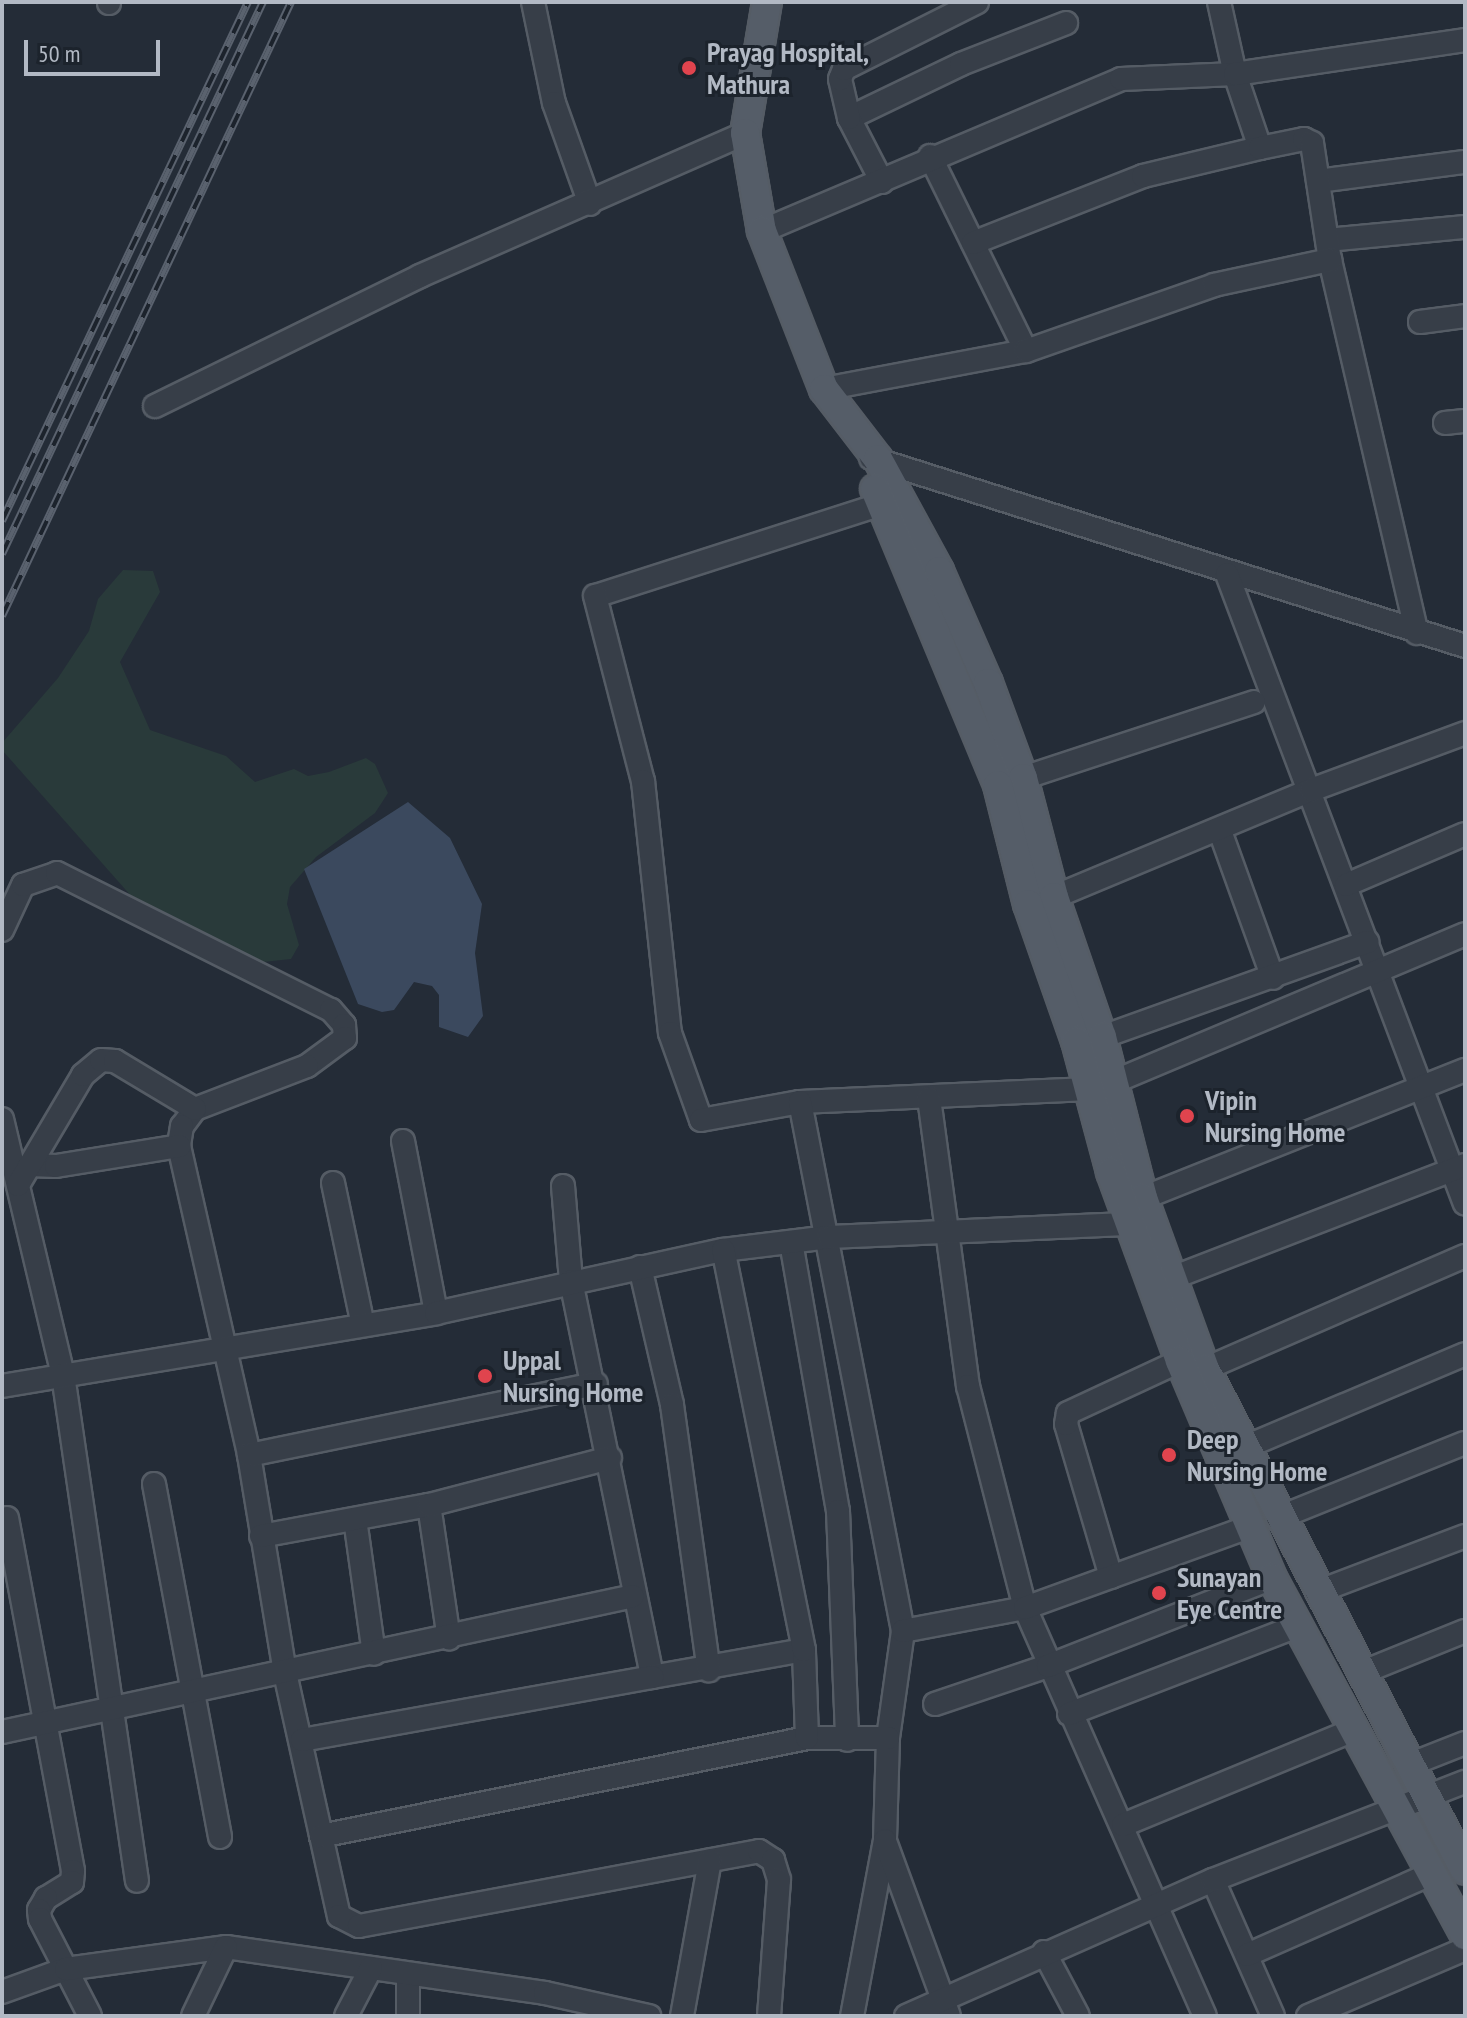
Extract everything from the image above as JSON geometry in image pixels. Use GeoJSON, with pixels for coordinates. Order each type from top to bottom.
{"type":"FeatureCollection","features":[{"type":"Feature","properties":{"kind":"main road"},"geometry":{"type":"LineString","coordinates":[[767,2],[745,133],[762,231],[824,389],[845,417],[939,571],[1023,778],[1054,897],[1102,1037],[1100,1086],[1111,1172],[1137,1211],[1172,1278],[1192,1365],[1243,1448],[1265,1522],[1272,1578],[1356,1729],[1465,1870]]}},
{"type":"Feature","properties":{"kind":"main road"},"geometry":{"type":"LineString","coordinates":[[868,457],[882,504],[998,785],[1028,904],[1100,1086]]}},
{"type":"Feature","properties":{"kind":"main road"},"geometry":{"type":"LineString","coordinates":[[1137,1211],[1192,1365],[1265,1522],[1317,1592],[1409,1765],[1412,1803],[1431,1874],[1465,1935]]}},
{"type":"Feature","properties":{"kind":"street"},"geometry":{"type":"LineString","coordinates":[[533,2],[554,103],[590,204]]}},
{"type":"Feature","properties":{"kind":"street"},"geometry":{"type":"LineString","coordinates":[[882,182],[849,118],[840,79],[844,69],[977,2]]}},
{"type":"Feature","properties":{"kind":"street"},"geometry":{"type":"LineString","coordinates":[[1219,2],[1235,74],[1260,148]]}},
{"type":"Feature","properties":{"kind":"street"},"geometry":{"type":"LineString","coordinates":[[849,118],[961,64],[1066,23]]}},
{"type":"Feature","properties":{"kind":"street"},"geometry":{"type":"LineString","coordinates":[[762,231],[882,182],[930,156],[1121,79],[1235,74],[1465,40]]}},
{"type":"Feature","properties":{"kind":"street"},"geometry":{"type":"LineString","coordinates":[[155,406],[420,276],[590,204],[745,133]]}},
{"type":"Feature","properties":{"kind":"street"},"geometry":{"type":"LineString","coordinates":[[973,243],[1143,176],[1304,139],[1312,143],[1329,250],[1417,633]]}},
{"type":"Feature","properties":{"kind":"street"},"geometry":{"type":"LineString","coordinates":[[930,156],[1026,351]]}},
{"type":"Feature","properties":{"kind":"street"},"geometry":{"type":"LineString","coordinates":[[1318,181],[1465,162]]}},
{"type":"Feature","properties":{"kind":"street"},"geometry":{"type":"LineString","coordinates":[[824,389],[1026,351],[1214,285],[1329,250],[1465,227]]}},
{"type":"Feature","properties":{"kind":"street"},"geometry":{"type":"LineString","coordinates":[[1420,322],[1465,316]]}},
{"type":"Feature","properties":{"kind":"street"},"geometry":{"type":"LineString","coordinates":[[868,457],[1227,574],[1465,646]]}},
{"type":"Feature","properties":{"kind":"street"},"geometry":{"type":"LineString","coordinates":[[882,504],[595,596],[643,781],[670,1033],[701,1120],[800,1102],[929,1098],[1100,1086],[1465,934]]}},
{"type":"Feature","properties":{"kind":"street"},"geometry":{"type":"LineString","coordinates":[[1227,574],[1377,971],[1460,1167],[1465,1204]]}},
{"type":"Feature","properties":{"kind":"street"},"geometry":{"type":"LineString","coordinates":[[1023,778],[1254,702]]}},
{"type":"Feature","properties":{"kind":"street"},"geometry":{"type":"LineString","coordinates":[[1054,897],[1220,831],[1311,790],[1465,733]]}},
{"type":"Feature","properties":{"kind":"street"},"geometry":{"type":"LineString","coordinates":[[1220,831],[1273,978]]}},
{"type":"Feature","properties":{"kind":"street"},"geometry":{"type":"LineString","coordinates":[[1346,885],[1465,834]]}},
{"type":"Feature","properties":{"kind":"street"},"geometry":{"type":"LineString","coordinates":[[2,930],[23,885],[57,873],[331,1010],[344,1025],[345,1038],[307,1066],[195,1109],[182,1126],[179,1146],[249,1455],[285,1673],[339,1916],[359,1926],[759,1851],[773,1860],[779,1880],[769,2016]]}},
{"type":"Feature","properties":{"kind":"street"},"geometry":{"type":"LineString","coordinates":[[1102,1037],[1367,942]]}},
{"type":"Feature","properties":{"kind":"street"},"geometry":{"type":"LineString","coordinates":[[18,1185],[83,1075],[101,1060],[115,1061],[195,1109]]}},
{"type":"Feature","properties":{"kind":"street"},"geometry":{"type":"LineString","coordinates":[[2,1386],[436,1313],[723,1250],[829,1237],[949,1234],[1137,1211],[1465,1070]]}},
{"type":"Feature","properties":{"kind":"street"},"geometry":{"type":"LineString","coordinates":[[929,1098],[968,1386],[1025,1608],[1069,1714],[1123,1825],[1155,1906],[1205,2016]]}},
{"type":"Feature","properties":{"kind":"street"},"geometry":{"type":"LineString","coordinates":[[800,1102],[829,1237],[903,1631],[888,1738],[885,1840],[852,2016]]}},
{"type":"Feature","properties":{"kind":"street"},"geometry":{"type":"LineString","coordinates":[[2,1119],[63,1375],[137,1881]]}},
{"type":"Feature","properties":{"kind":"street"},"geometry":{"type":"LineString","coordinates":[[403,1141],[436,1313]]}},
{"type":"Feature","properties":{"kind":"street"},"geometry":{"type":"LineString","coordinates":[[30,1165],[56,1166],[179,1146]]}},
{"type":"Feature","properties":{"kind":"street"},"geometry":{"type":"LineString","coordinates":[[1172,1278],[1460,1167]]}},
{"type":"Feature","properties":{"kind":"street"},"geometry":{"type":"LineString","coordinates":[[333,1183],[363,1325]]}},
{"type":"Feature","properties":{"kind":"street"},"geometry":{"type":"LineString","coordinates":[[563,1186],[571,1281],[596,1384],[633,1596],[652,1677]]}},
{"type":"Feature","properties":{"kind":"street"},"geometry":{"type":"LineString","coordinates":[[791,1242],[838,1511],[847,1740]]}},
{"type":"Feature","properties":{"kind":"street"},"geometry":{"type":"LineString","coordinates":[[723,1250],[804,1650],[807,1738]]}},
{"type":"Feature","properties":{"kind":"street"},"geometry":{"type":"LineString","coordinates":[[1111,1577],[1066,1424],[1068,1413],[1465,1256]]}},
{"type":"Feature","properties":{"kind":"street"},"geometry":{"type":"LineString","coordinates":[[640,1267],[672,1405],[709,1670]]}},
{"type":"Feature","properties":{"kind":"street"},"geometry":{"type":"LineString","coordinates":[[1243,1448],[1465,1354]]}},
{"type":"Feature","properties":{"kind":"street"},"geometry":{"type":"LineString","coordinates":[[249,1455],[596,1384]]}},
{"type":"Feature","properties":{"kind":"street"},"geometry":{"type":"LineString","coordinates":[[903,1631],[1025,1608],[1265,1522],[1465,1443]]}},
{"type":"Feature","properties":{"kind":"street"},"geometry":{"type":"LineString","coordinates":[[261,1536],[429,1505],[610,1458]]}},
{"type":"Feature","properties":{"kind":"street"},"geometry":{"type":"LineString","coordinates":[[154,1484],[220,1837]]}},
{"type":"Feature","properties":{"kind":"street"},"geometry":{"type":"LineString","coordinates":[[429,1505],[449,1639]]}},
{"type":"Feature","properties":{"kind":"street"},"geometry":{"type":"LineString","coordinates":[[7,1518],[73,1871],[72,1882],[46,1898],[39,1910],[87,2015]]}},
{"type":"Feature","properties":{"kind":"street"},"geometry":{"type":"LineString","coordinates":[[355,1519],[374,1654]]}},
{"type":"Feature","properties":{"kind":"street"},"geometry":{"type":"LineString","coordinates":[[1317,1592],[1465,1536]]}},
{"type":"Feature","properties":{"kind":"street"},"geometry":{"type":"LineString","coordinates":[[935,1704],[1048,1666],[1272,1578]]}},
{"type":"Feature","properties":{"kind":"street"},"geometry":{"type":"LineString","coordinates":[[2,1732],[449,1639],[633,1596]]}},
{"type":"Feature","properties":{"kind":"street"},"geometry":{"type":"LineString","coordinates":[[1069,1714],[1297,1626]]}},
{"type":"Feature","properties":{"kind":"street"},"geometry":{"type":"LineString","coordinates":[[1361,1673],[1465,1631]]}},
{"type":"Feature","properties":{"kind":"street"},"geometry":{"type":"LineString","coordinates":[[302,1740],[652,1677],[709,1670],[804,1650]]}},
{"type":"Feature","properties":{"kind":"street"},"geometry":{"type":"LineString","coordinates":[[1123,1825],[1356,1729]]}},
{"type":"Feature","properties":{"kind":"street"},"geometry":{"type":"LineString","coordinates":[[321,1836],[807,1738],[888,1738]]}},
{"type":"Feature","properties":{"kind":"street"},"geometry":{"type":"LineString","coordinates":[[1409,1765],[1465,1743]]}},
{"type":"Feature","properties":{"kind":"street"},"geometry":{"type":"LineString","coordinates":[[906,2016],[945,2007],[1044,1952],[1213,1880],[1465,1782]]}},
{"type":"Feature","properties":{"kind":"street"},"geometry":{"type":"LineString","coordinates":[[885,1840],[945,2007]]}},
{"type":"Feature","properties":{"kind":"street"},"geometry":{"type":"LineString","coordinates":[[682,2016],[710,1861]]}},
{"type":"Feature","properties":{"kind":"street"},"geometry":{"type":"LineString","coordinates":[[1247,1955],[1431,1874]]}},
{"type":"Feature","properties":{"kind":"street"},"geometry":{"type":"LineString","coordinates":[[1213,1880],[1273,2016]]}},
{"type":"Feature","properties":{"kind":"street"},"geometry":{"type":"LineString","coordinates":[[193,2016],[226,1947]]}},
{"type":"Feature","properties":{"kind":"street"},"geometry":{"type":"LineString","coordinates":[[2,1992],[66,1969],[226,1947],[545,1993],[649,2016]]}},
{"type":"Feature","properties":{"kind":"street"},"geometry":{"type":"LineString","coordinates":[[1308,2016],[1465,1949]]}},
{"type":"Feature","properties":{"kind":"street"},"geometry":{"type":"LineString","coordinates":[[1044,1952],[1078,2016]]}},
{"type":"Feature","properties":{"kind":"street"},"geometry":{"type":"LineString","coordinates":[[346,2016],[371,1968]]}},
{"type":"Feature","properties":{"kind":"street"},"geometry":{"type":"LineString","coordinates":[[408,1974],[408,2016]]}},
{"type":"Feature","properties":{"kind":"street"},"geometry":{"type":"LineString","coordinates":[[538,2016],[545,1993]]}},
{"type":"Feature","properties":{"kind":"shaded area"},"geometry":{"type":"Polygon","coordinates":[[[123,570],[153,571],[160,592],[120,662],[150,730],[226,756],[255,782],[294,769],[308,776],[329,772],[366,758],[375,764],[388,793],[375,813],[316,857],[290,887],[287,904],[299,945],[291,959],[254,963],[132,897],[2,750],[2,743],[58,678],[89,631],[98,599],[123,570]]]}},
{"type":"Feature","properties":{"kind":"water"},"geometry":{"type":"Polygon","coordinates":[[[408,802],[450,838],[482,904],[475,953],[483,1016],[468,1037],[439,1027],[439,995],[432,986],[414,982],[394,1010],[382,1012],[358,1004],[304,869],[408,802]]]}},
{"type":"Feature","properties":{"kind":"railway"},"geometry":{"type":"LineString","coordinates":[[2,521],[248,2]]}},
{"type":"Feature","properties":{"kind":"railway"},"geometry":{"type":"LineString","coordinates":[[2,554],[263,2]]}},
{"type":"Feature","properties":{"kind":"railway"},"geometry":{"type":"LineString","coordinates":[[2,616],[291,2]]}},
{"type":"Feature","properties":{"kind":"place","name":"Prayag Hospital, Mathura"},"geometry":{"type":"Point","coordinates":[689,68]}},
{"type":"Feature","properties":{"kind":"place","name":"Vipin Nursing Home"},"geometry":{"type":"Point","coordinates":[1187,1116]}},
{"type":"Feature","properties":{"kind":"place","name":"Uppal Nursing Home"},"geometry":{"type":"Point","coordinates":[485,1376]}},
{"type":"Feature","properties":{"kind":"place","name":"Deep Nursing Home"},"geometry":{"type":"Point","coordinates":[1169,1455]}},
{"type":"Feature","properties":{"kind":"place","name":"Sunayan Eye Centre"},"geometry":{"type":"Point","coordinates":[1159,1593]}}]}
